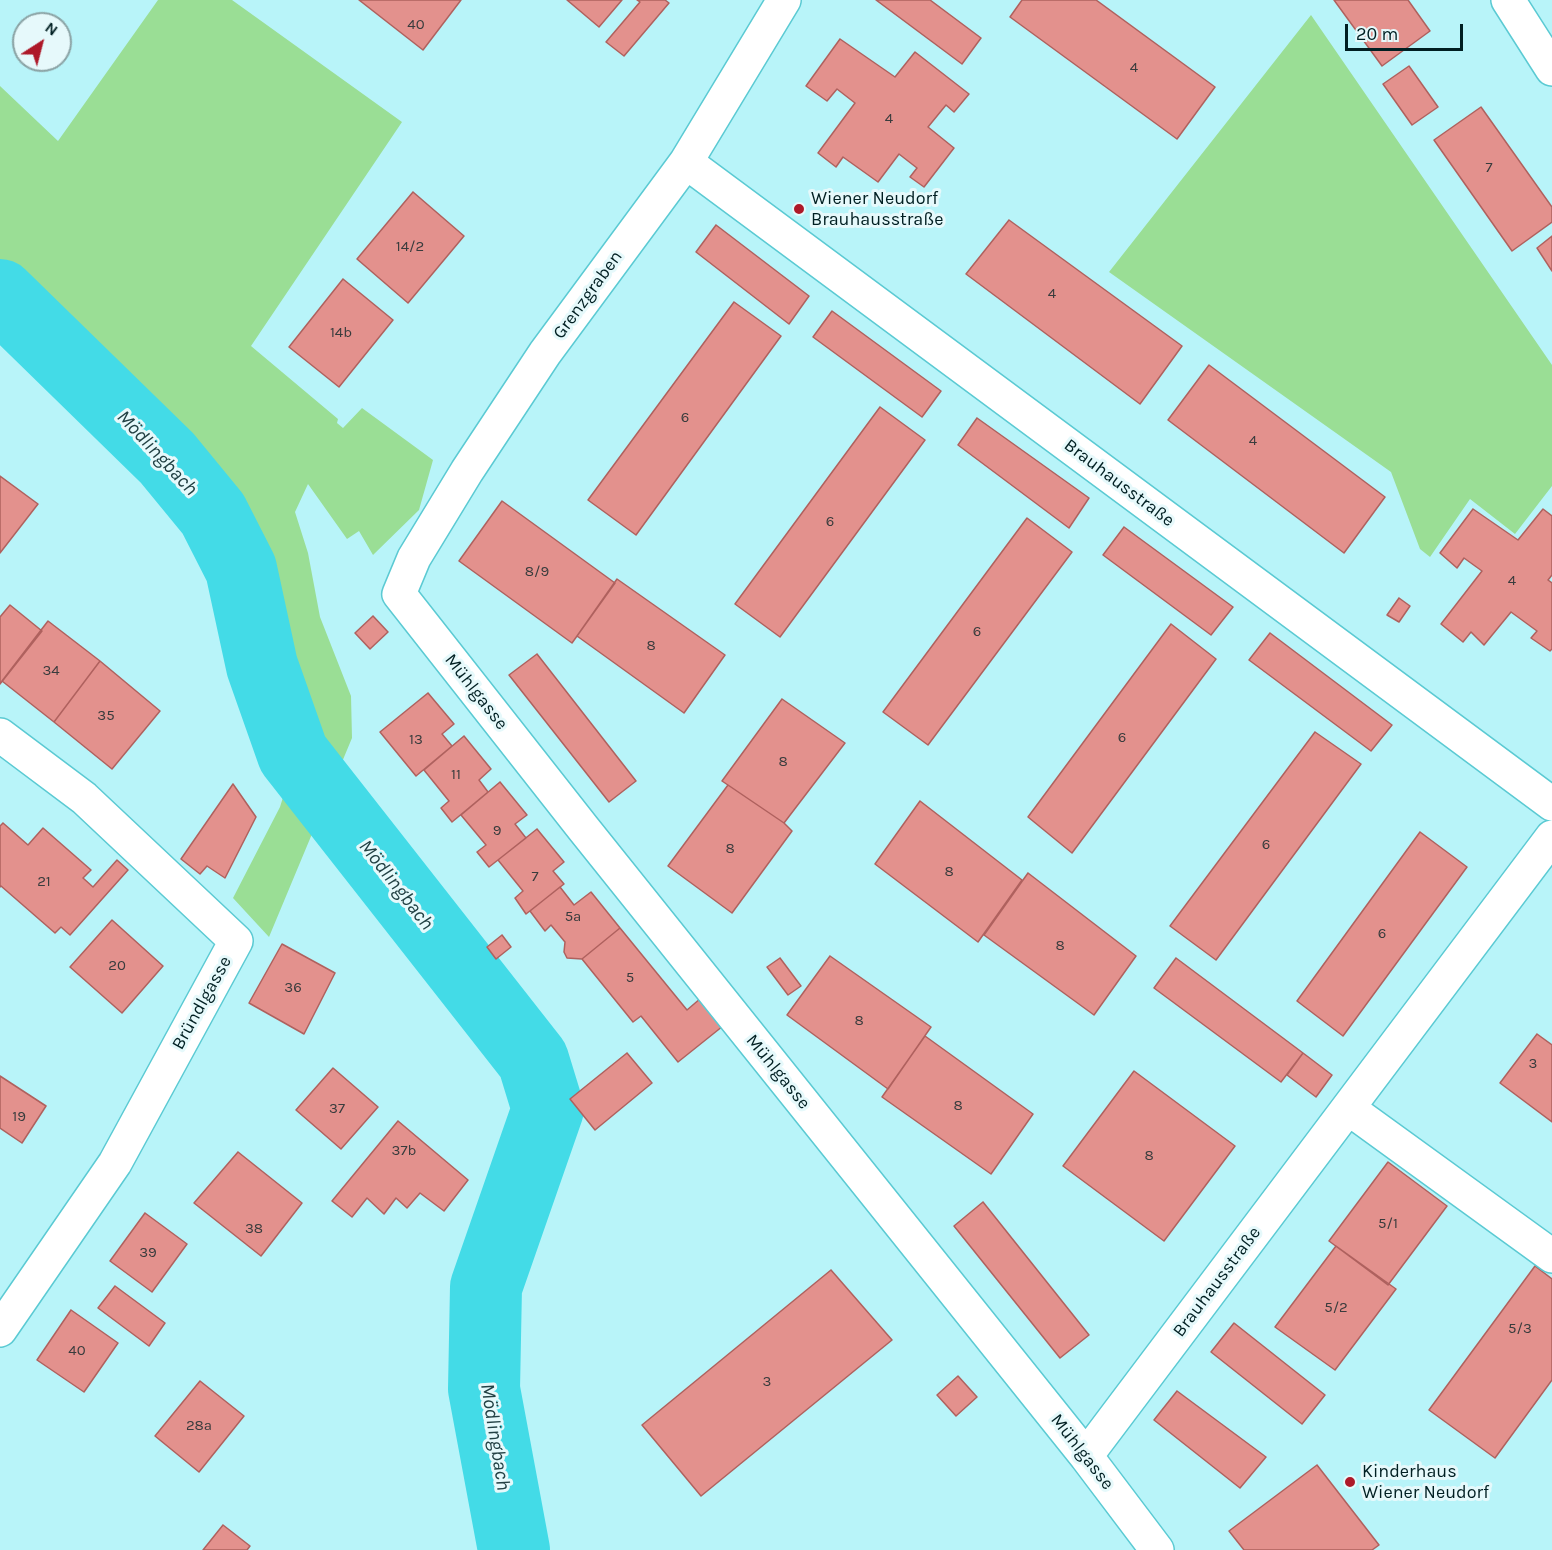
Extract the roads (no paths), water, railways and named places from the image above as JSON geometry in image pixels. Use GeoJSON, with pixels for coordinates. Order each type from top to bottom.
{"type":"FeatureCollection","features":[{"type":"Feature","properties":{"kind":"street"},"geometry":{"type":"LineString","coordinates":[[1508,0],[1552,69]]}},
{"type":"Feature","properties":{"kind":"street","name":"Grenzgraben"},"geometry":{"type":"LineString","coordinates":[[399,594],[414,558],[467,471],[545,353],[686,162],[780,1]]}},
{"type":"Feature","properties":{"kind":"street","name":"Brauhausstraße"},"geometry":{"type":"LineString","coordinates":[[686,162],[1552,804]]}},
{"type":"Feature","properties":{"kind":"street","name":"Mühlgasse"},"geometry":{"type":"LineString","coordinates":[[399,594],[1086,1456],[1157,1550]]}},
{"type":"Feature","properties":{"kind":"street","name":"Bründlgasse"},"geometry":{"type":"LineString","coordinates":[[0,735],[84,798],[236,941],[115,1163],[0,1330]]}},
{"type":"Feature","properties":{"kind":"street","name":"Brauhausstraße"},"geometry":{"type":"LineString","coordinates":[[1086,1456],[1552,837]]}},
{"type":"Feature","properties":{"kind":"street"},"geometry":{"type":"LineString","coordinates":[[1348,1108],[1552,1256]]}},
{"type":"Feature","properties":{"kind":"waterway","name":"Mödlingbach"},"geometry":{"type":"LineString","coordinates":[[0,295],[167,458],[213,514],[241,569],[262,666],[293,754],[533,1060],[548,1109],[486,1287],[484,1389],[514,1550]]}},
{"type":"Feature","properties":{"kind":"place","name":"Wiener Neudorf Brauhausstraße"},"geometry":{"type":"Point","coordinates":[799,209]}},
{"type":"Feature","properties":{"kind":"place","name":"Kinderhaus Wiener Neudorf"},"geometry":{"type":"Point","coordinates":[1350,1482]}}]}
